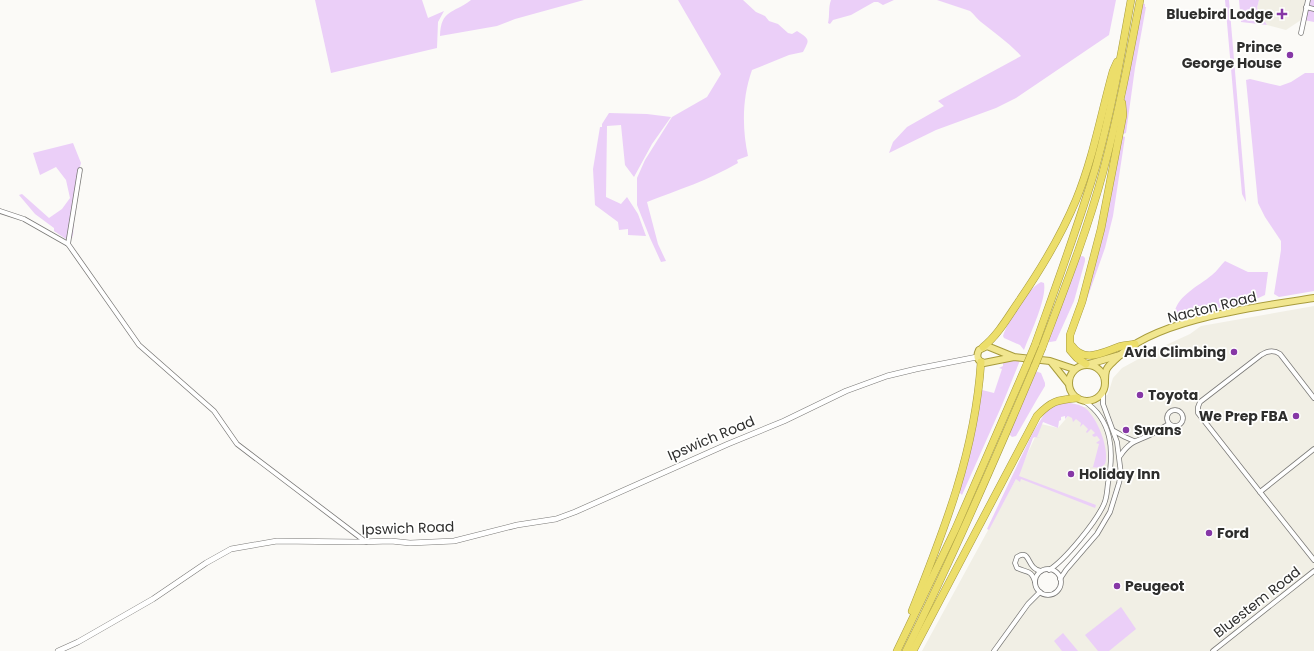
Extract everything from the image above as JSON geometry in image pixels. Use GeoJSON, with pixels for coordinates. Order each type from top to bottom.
{"type":"FeatureCollection","features":[{"type":"Feature","properties":{"kind":"highway"},"geometry":{"type":"LineString","coordinates":[[896,651],[905,636],[955,530],[1035,345],[1070,248],[1096,166],[1108,119],[1131,0]]}},
{"type":"Feature","properties":{"kind":"highway"},"geometry":{"type":"LineString","coordinates":[[906,651],[945,571],[995,461],[1042,348],[1081,245],[1103,174],[1122,93],[1140,0]]}},
{"type":"Feature","properties":{"kind":"highway"},"geometry":{"type":"LineString","coordinates":[[983,347],[994,337],[1037,275],[1058,238],[1076,200],[1088,165],[1113,71],[1121,54]]}},
{"type":"Feature","properties":{"kind":"highway"},"geometry":{"type":"LineString","coordinates":[[1087,364],[1070,350],[1070,335],[1082,302],[1101,229],[1123,115],[1122,93]]}},
{"type":"Feature","properties":{"kind":"highway"},"geometry":{"type":"LineString","coordinates":[[1070,342],[1077,352],[1089,355],[1100,354],[1121,346],[1135,344]]}},
{"type":"Feature","properties":{"kind":"highway"},"geometry":{"type":"LineString","coordinates":[[905,636],[909,619],[956,492],[967,452],[976,407],[979,360]]}},
{"type":"Feature","properties":{"kind":"highway"},"geometry":{"type":"LineString","coordinates":[[913,651],[936,604],[1037,416],[1046,406],[1053,402],[1062,399],[1080,399]]}},
{"type":"Feature","properties":{"kind":"main road","name":"Nacton Road"},"geometry":{"type":"LineString","coordinates":[[1105,380],[1108,367],[1120,354],[1135,344],[1157,333],[1179,325],[1219,315],[1314,298]]}},
{"type":"Feature","properties":{"kind":"main road"},"geometry":{"type":"LineString","coordinates":[[1014,357],[987,346],[979,350],[979,360],[990,363],[1014,357],[1050,361],[1074,369]]}},
{"type":"Feature","properties":{"kind":"main road","name":"Nacton Road"},"geometry":{"type":"LineString","coordinates":[[1087,364],[1120,354]]}},
{"type":"Feature","properties":{"kind":"main road"},"geometry":{"type":"LineString","coordinates":[[1050,361],[1056,366],[1068,383],[1070,391],[1080,399],[1095,399],[1103,391],[1105,380],[1100,370],[1095,366],[1087,364],[1078,366],[1074,369],[1070,375],[1068,383]]}},
{"type":"Feature","properties":{"kind":"street"},"geometry":{"type":"LineString","coordinates":[[1301,33],[1308,0]]}},
{"type":"Feature","properties":{"kind":"street"},"geometry":{"type":"LineString","coordinates":[[1306,7],[1314,9]]}},
{"type":"Feature","properties":{"kind":"street"},"geometry":{"type":"LineString","coordinates":[[68,244],[80,170]]}},
{"type":"Feature","properties":{"kind":"street"},"geometry":{"type":"LineString","coordinates":[[0,212],[24,219],[68,244],[139,345],[214,411],[237,444],[366,542]]}},
{"type":"Feature","properties":{"kind":"street"},"geometry":{"type":"LineString","coordinates":[[1314,398],[1280,354],[1270,351],[1261,356],[1200,402],[1198,407],[1198,413],[1314,560]]}},
{"type":"Feature","properties":{"kind":"street","name":"Ipswich Road"},"geometry":{"type":"LineString","coordinates":[[58,651],[78,642],[153,599],[206,563],[230,550],[277,541],[391,541],[410,543],[454,541],[517,525],[556,519],[789,418],[846,391],[887,376],[916,369],[979,360]]}},
{"type":"Feature","properties":{"kind":"street"},"geometry":{"type":"LineString","coordinates":[[1060,579],[1097,534],[1110,512],[1120,478],[1120,456],[1114,431],[1103,404],[1103,391]]}},
{"type":"Feature","properties":{"kind":"street"},"geometry":{"type":"LineString","coordinates":[[1035,582],[1037,576],[1041,572],[1049,570],[1058,564],[1090,527],[1105,503],[1111,468],[1110,443],[1107,430],[1099,414],[1092,406],[1080,399]]}},
{"type":"Feature","properties":{"kind":"street"},"geometry":{"type":"LineString","coordinates":[[1178,411],[1182,414],[1183,422],[1179,426],[1172,426],[1169,424],[1167,416],[1171,412],[1178,411]]}},
{"type":"Feature","properties":{"kind":"street"},"geometry":{"type":"LineString","coordinates":[[1120,456],[1126,446],[1169,424]]}},
{"type":"Feature","properties":{"kind":"street"},"geometry":{"type":"LineString","coordinates":[[1114,431],[1125,438],[1134,441]]}},
{"type":"Feature","properties":{"kind":"street"},"geometry":{"type":"LineString","coordinates":[[1260,492],[1314,449]]}},
{"type":"Feature","properties":{"kind":"street"},"geometry":{"type":"LineString","coordinates":[[1041,572],[1032,567],[1029,560],[1025,556],[1019,556],[1015,560],[1017,568],[1030,572],[1036,588],[1040,592],[1048,595],[1055,593],[1060,586],[1060,579],[1057,573],[1049,570]]}},
{"type":"Feature","properties":{"kind":"street","name":"Bluestem Road"},"geometry":{"type":"LineString","coordinates":[[1213,651],[1314,571]]}},
{"type":"Feature","properties":{"kind":"street"},"geometry":{"type":"LineString","coordinates":[[994,651],[1028,604],[1040,592]]}},
{"type":"Feature","properties":{"kind":"shaded area"},"geometry":{"type":"Polygon","coordinates":[[[315,0],[422,0],[428,18],[444,11],[438,22],[437,48],[331,73],[315,0]]]}},
{"type":"Feature","properties":{"kind":"shaded area"},"geometry":{"type":"Polygon","coordinates":[[[471,0],[584,0],[515,19],[497,26],[440,36],[441,27],[446,16],[471,0]]]}},
{"type":"Feature","properties":{"kind":"shaded area"},"geometry":{"type":"Polygon","coordinates":[[[678,0],[743,0],[756,12],[765,16],[769,21],[778,24],[788,33],[792,34],[797,31],[808,40],[803,52],[789,55],[752,70],[746,91],[744,113],[748,156],[737,160],[738,163],[716,175],[647,202],[658,244],[666,261],[661,262],[637,205],[637,178],[645,160],[672,117],[707,97],[721,74],[678,0]]]}},
{"type":"Feature","properties":{"kind":"shaded area"},"geometry":{"type":"Polygon","coordinates":[[[831,0],[894,0],[883,5],[878,2],[874,2],[851,15],[833,20],[830,24],[828,23],[831,0]]]}},
{"type":"Feature","properties":{"kind":"shaded area"},"geometry":{"type":"Polygon","coordinates":[[[937,0],[1116,0],[1109,35],[1016,98],[996,108],[936,130],[889,153],[893,142],[907,127],[944,106],[938,101],[1021,56],[1007,42],[980,21],[970,11],[937,0]]]}},
{"type":"Feature","properties":{"kind":"shaded area"},"geometry":{"type":"Polygon","coordinates":[[[1225,0],[1229,0],[1246,202],[1242,194],[1225,0]]]}},
{"type":"Feature","properties":{"kind":"shaded area"},"geometry":{"type":"Polygon","coordinates":[[[1239,0],[1259,0],[1257,8],[1267,25],[1241,22],[1239,0]]]}},
{"type":"Feature","properties":{"kind":"shaded area","name":"Bluebird Lodge"},"geometry":{"type":"Polygon","coordinates":[[[1259,0],[1305,0],[1301,20],[1286,30],[1267,25],[1257,8],[1259,0]]]}},
{"type":"Feature","properties":{"kind":"shaded area"},"geometry":{"type":"Polygon","coordinates":[[[1308,0],[1314,0],[1314,22],[1304,20],[1308,0]]]}},
{"type":"Feature","properties":{"kind":"shaded area"},"geometry":{"type":"Polygon","coordinates":[[[1141,3],[1145,4],[1146,7],[1135,68],[1126,133],[1120,135],[1125,137],[1113,216],[1105,248],[1082,313],[1101,244],[1111,198],[1121,120],[1141,3]]]}},
{"type":"Feature","properties":{"kind":"shaded area"},"geometry":{"type":"Polygon","coordinates":[[[1305,73],[1314,73],[1314,291],[1279,297],[1274,294],[1281,241],[1265,217],[1258,203],[1246,80],[1250,79],[1280,86],[1291,82],[1305,73]]]}},
{"type":"Feature","properties":{"kind":"shaded area"},"geometry":{"type":"Polygon","coordinates":[[[609,113],[647,114],[671,117],[652,144],[634,177],[625,165],[621,125],[607,126],[606,197],[621,204],[627,197],[638,214],[646,236],[628,235],[628,229],[619,230],[618,222],[595,205],[593,169],[600,127],[602,127],[602,124],[609,113]]]}},
{"type":"Feature","properties":{"kind":"shaded area"},"geometry":{"type":"Polygon","coordinates":[[[73,143],[81,163],[77,177],[73,235],[72,238],[66,239],[54,231],[54,228],[35,214],[19,195],[22,194],[49,218],[62,209],[70,198],[66,180],[56,167],[40,175],[33,153],[73,143]]]}},
{"type":"Feature","properties":{"kind":"shaded area"},"geometry":{"type":"Polygon","coordinates":[[[1083,256],[1085,261],[1074,301],[1056,341],[1047,341],[1078,257],[1083,256]]]}},
{"type":"Feature","properties":{"kind":"shaded area"},"geometry":{"type":"Polygon","coordinates":[[[1225,261],[1248,272],[1268,272],[1265,295],[1236,305],[1186,313],[1174,317],[1175,310],[1183,298],[1214,273],[1225,261]]]}},
{"type":"Feature","properties":{"kind":"shaded area"},"geometry":{"type":"Polygon","coordinates":[[[1041,282],[1044,283],[1044,290],[1041,307],[1024,350],[1020,345],[1004,338],[1003,336],[1009,322],[1024,298],[1036,285],[1041,282]]]}},
{"type":"Feature","properties":{"kind":"shaded area"},"geometry":{"type":"Polygon","coordinates":[[[1314,306],[1314,651],[922,651],[1016,479],[1041,424],[1058,428],[1076,407],[1089,407],[1099,402],[1108,394],[1113,378],[1122,368],[1155,350],[1190,334],[1201,326],[1314,306]],[[1090,527],[1058,564],[1049,570],[1044,570],[1038,574],[1035,582],[1036,587],[1040,592],[1048,595],[1057,591],[1060,586],[1060,579],[1097,533],[1090,527]]]}},
{"type":"Feature","properties":{"kind":"shaded area"},"geometry":{"type":"Polygon","coordinates":[[[1021,358],[962,495],[960,490],[982,390],[994,393],[1002,369],[999,368],[1003,366],[1001,361],[1021,358]]]}},
{"type":"Feature","properties":{"kind":"shaded area"},"geometry":{"type":"Polygon","coordinates":[[[1035,371],[1041,373],[1045,386],[1016,436],[1012,437],[1009,434],[1035,371]]]}},
{"type":"Feature","properties":{"kind":"shaded area"},"geometry":{"type":"Polygon","coordinates":[[[1067,402],[1085,408],[1094,418],[1106,450],[1105,464],[1100,468],[1090,467],[1093,467],[1099,444],[1096,443],[1100,440],[1097,436],[1094,437],[1092,435],[1095,433],[1091,429],[1087,433],[1086,432],[1088,429],[1083,424],[1080,427],[1081,423],[1076,419],[1073,422],[1072,418],[1068,416],[1065,419],[1065,416],[1061,417],[1058,428],[1043,422],[1037,437],[1041,438],[1033,438],[1019,476],[1096,505],[1095,508],[1021,479],[1020,482],[1016,479],[989,530],[987,529],[1033,432],[1045,413],[1045,408],[1052,403],[1067,402]]]}},
{"type":"Feature","properties":{"kind":"shaded area"},"geometry":{"type":"Polygon","coordinates":[[[1121,607],[1136,629],[1109,651],[1098,651],[1085,635],[1121,607]]]}},
{"type":"Feature","properties":{"kind":"shaded area"},"geometry":{"type":"Polygon","coordinates":[[[1063,633],[1078,651],[1062,651],[1054,641],[1063,633]]]}},
{"type":"Feature","properties":{"kind":"place","name":"Bluebird Lodge"},"geometry":{"type":"Point","coordinates":[1282,14]}},
{"type":"Feature","properties":{"kind":"place","name":"Prince George House"},"geometry":{"type":"Point","coordinates":[1290,55]}},
{"type":"Feature","properties":{"kind":"place","name":"Avid Climbing"},"geometry":{"type":"Point","coordinates":[1234,352]}},
{"type":"Feature","properties":{"kind":"place","name":"Toyota"},"geometry":{"type":"Point","coordinates":[1140,395]}},
{"type":"Feature","properties":{"kind":"place","name":"We Prep FBA"},"geometry":{"type":"Point","coordinates":[1296,416]}},
{"type":"Feature","properties":{"kind":"place","name":"Swans"},"geometry":{"type":"Point","coordinates":[1126,430]}},
{"type":"Feature","properties":{"kind":"place","name":"Holiday Inn"},"geometry":{"type":"Point","coordinates":[1071,474]}},
{"type":"Feature","properties":{"kind":"place","name":"Ford"},"geometry":{"type":"Point","coordinates":[1209,533]}},
{"type":"Feature","properties":{"kind":"place","name":"Peugeot"},"geometry":{"type":"Point","coordinates":[1117,586]}}]}
